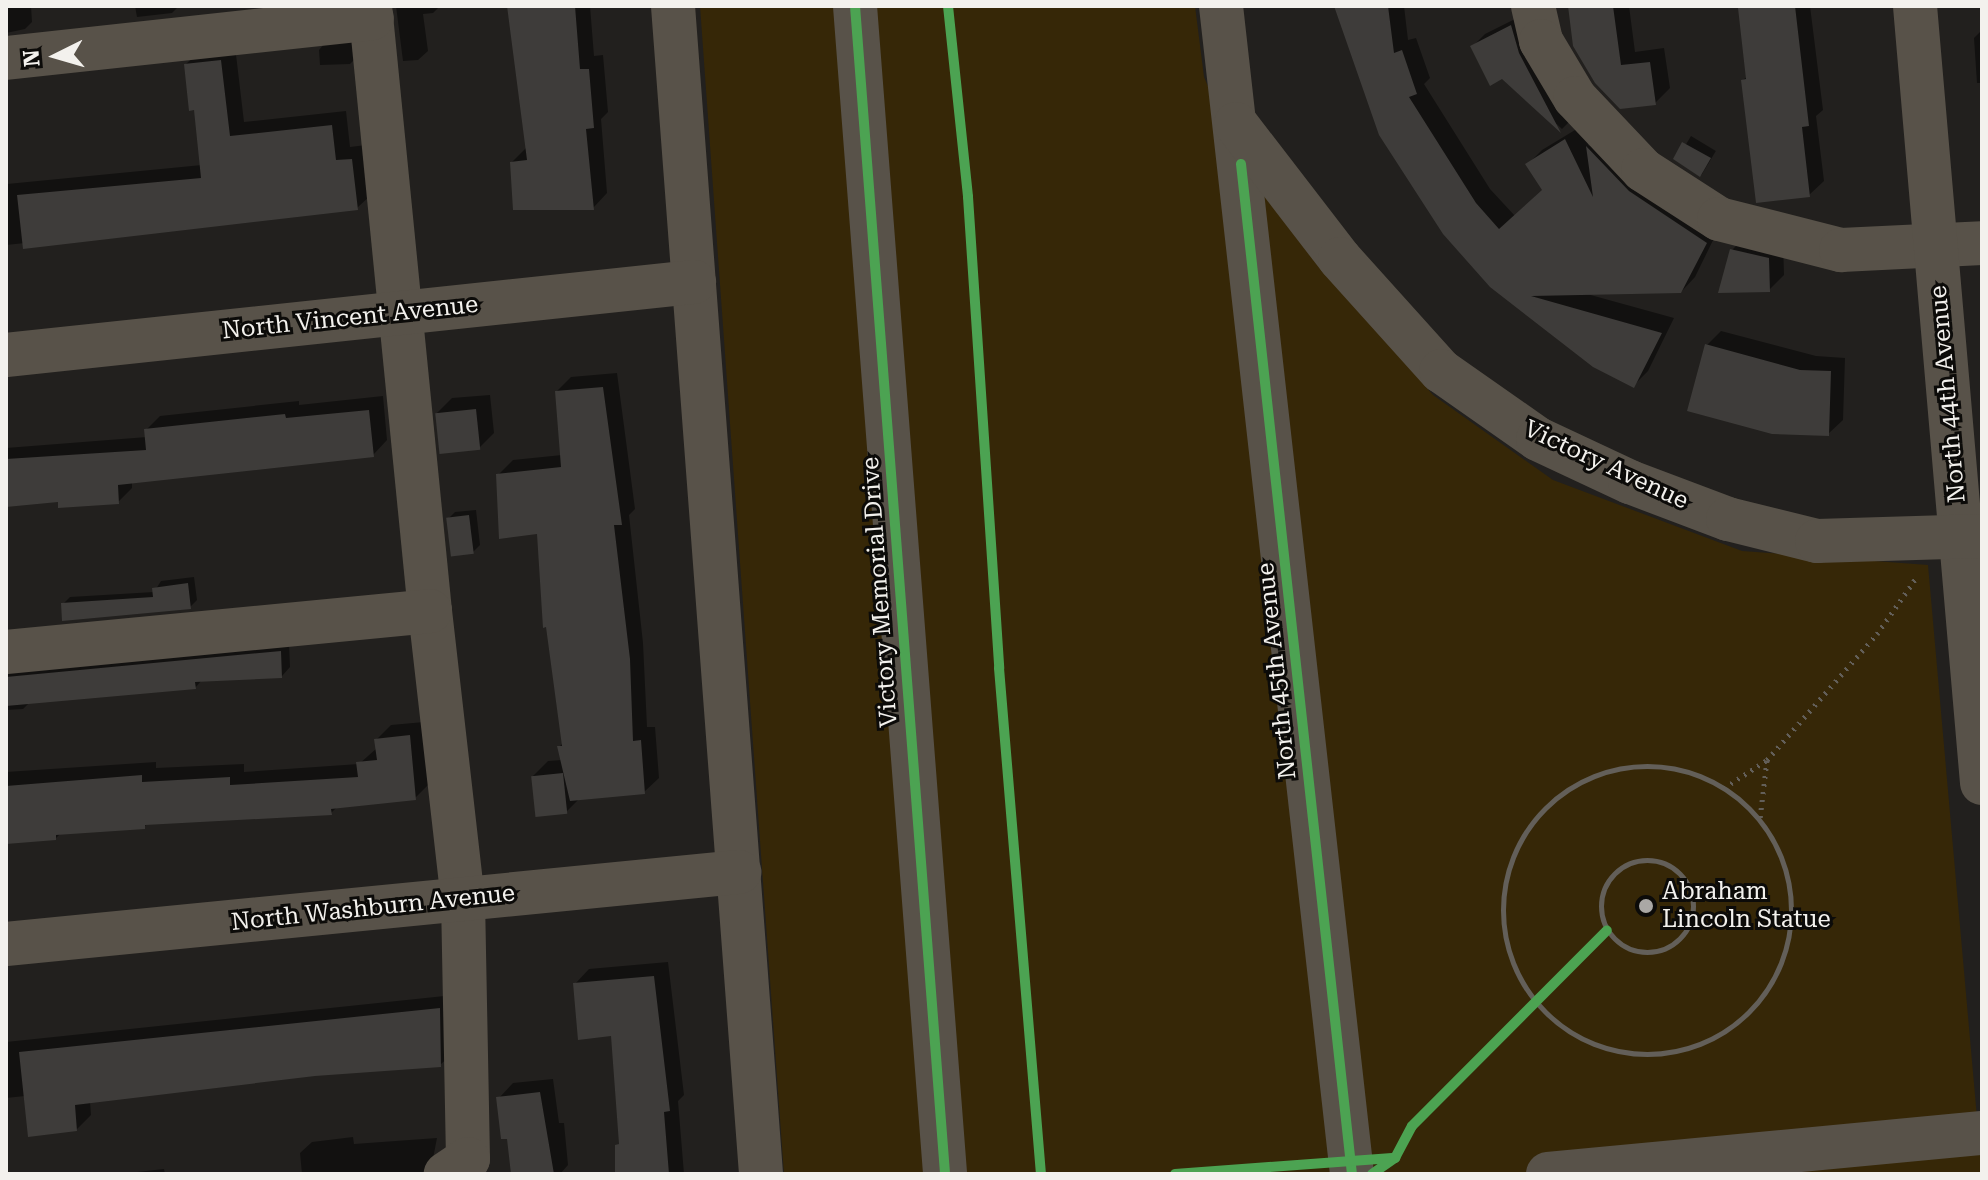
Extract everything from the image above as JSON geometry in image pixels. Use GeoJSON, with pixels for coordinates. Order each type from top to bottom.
{"type":"FeatureCollection","features":[{"type":"Feature","properties":{"kind":"street"},"geometry":{"type":"LineString","coordinates":[[673,6],[761,1174]]}},
{"type":"Feature","properties":{"kind":"street","name":"Victory Memorial Drive"},"geometry":{"type":"LineString","coordinates":[[855,6],[945,1174]]}},
{"type":"Feature","properties":{"kind":"street","name":"North 45th Avenue"},"geometry":{"type":"LineString","coordinates":[[1221,6],[1352,1174]]}},
{"type":"Feature","properties":{"kind":"street"},"geometry":{"type":"LineString","coordinates":[[1533,6],[1541,41],[1575,98],[1643,170],[1719,219],[1841,250],[1936,248],[1982,243]]}},
{"type":"Feature","properties":{"kind":"street","name":"North 44th Avenue"},"geometry":{"type":"LineString","coordinates":[[1915,6],[1936,248],[1971,536],[1982,783]]}},
{"type":"Feature","properties":{"kind":"street"},"geometry":{"type":"LineString","coordinates":[[6,58],[371,12],[399,313],[463,899],[468,1159],[446,1174]]}},
{"type":"Feature","properties":{"kind":"street","name":"Victory Avenue"},"geometry":{"type":"LineString","coordinates":[[1236,124],[1340,259],[1441,371],[1538,439],[1630,482],[1728,519],[1817,541],[1971,536]]}},
{"type":"Feature","properties":{"kind":"street","name":"North Vincent Avenue"},"geometry":{"type":"LineString","coordinates":[[6,355],[694,282]]}},
{"type":"Feature","properties":{"kind":"street"},"geometry":{"type":"LineString","coordinates":[[6,652],[430,611]]}},
{"type":"Feature","properties":{"kind":"street","name":"North Washburn Avenue"},"geometry":{"type":"LineString","coordinates":[[6,944],[739,872]]}},
{"type":"Feature","properties":{"kind":"street"},"geometry":{"type":"LineString","coordinates":[[1548,1174],[1982,1133]]}},
{"type":"Feature","properties":{"kind":"path"},"geometry":{"type":"LineString","coordinates":[[1724,788],[1767,760],[1877,634],[1912,585]]}},
{"type":"Feature","properties":{"kind":"path"},"geometry":{"type":"LineString","coordinates":[[1760,820],[1767,760]]}},
{"type":"Feature","properties":{"kind":"path"},"geometry":{"type":"LineString","coordinates":[[1641,766],[1679,769],[1724,788],[1760,820],[1776,845],[1786,875],[1791,915],[1788,937],[1775,977],[1750,1012],[1732,1027],[1691,1048],[1665,1054],[1635,1055],[1580,1039],[1561,1027],[1533,1000],[1511,959],[1502,910],[1505,882],[1515,851],[1536,816],[1567,789],[1610,770],[1641,766]]}},
{"type":"Feature","properties":{"kind":"path"},"geometry":{"type":"LineString","coordinates":[[1648,860],[1664,863],[1686,881],[1693,912],[1680,938],[1668,947],[1652,952],[1634,951],[1617,942],[1607,930],[1602,897],[1607,884],[1619,870],[1648,860]]}},
{"type":"Feature","properties":{"kind":"path"},"geometry":{"type":"LineString","coordinates":[[1596,940],[1607,930]]}},
{"type":"Feature","properties":{"kind":"path"},"geometry":{"type":"LineString","coordinates":[[1522,1012],[1544,990]]}},
{"type":"Feature","properties":{"kind":"shaded area"},"geometry":{"type":"Polygon","coordinates":[[[700,6],[1195,6],[1204,77],[1241,164],[1330,276],[1433,395],[1553,480],[1742,551],[1928,565],[1982,1174],[784,1174],[700,6]]]}},
{"type":"Feature","properties":{"kind":"building"},"geometry":{"type":"Polygon","coordinates":[[[507,6],[575,6],[580,69],[589,69],[594,128],[586,129],[594,210],[513,210],[510,162],[527,160],[507,6]]]}},
{"type":"Feature","properties":{"kind":"building"},"geometry":{"type":"Polygon","coordinates":[[[1334,6],[1388,6],[1394,53],[1402,50],[1417,94],[1409,97],[1476,203],[1499,229],[1542,190],[1525,164],[1565,139],[1593,197],[1586,146],[1629,191],[1707,243],[1681,293],[1531,296],[1662,333],[1634,388],[1593,367],[1490,287],[1443,234],[1379,135],[1334,6]]]}},
{"type":"Feature","properties":{"kind":"building"},"geometry":{"type":"Polygon","coordinates":[[[1568,6],[1613,6],[1621,65],[1650,62],[1656,105],[1620,109],[1595,83],[1573,46],[1568,6]]]}},
{"type":"Feature","properties":{"kind":"building"},"geometry":{"type":"Polygon","coordinates":[[[1795,6],[1809,126],[1802,127],[1810,197],[1756,203],[1741,80],[1746,79],[1738,8],[1795,6]]]}},
{"type":"Feature","properties":{"kind":"building"},"geometry":{"type":"Polygon","coordinates":[[[1511,25],[1519,53],[1561,133],[1502,79],[1490,86],[1470,46],[1511,25]]]}},
{"type":"Feature","properties":{"kind":"building"},"geometry":{"type":"Polygon","coordinates":[[[221,60],[230,136],[332,125],[336,160],[352,159],[358,210],[23,249],[17,195],[201,178],[194,110],[189,111],[184,64],[221,60]]]}},
{"type":"Feature","properties":{"kind":"building"},"geometry":{"type":"Polygon","coordinates":[[[1682,142],[1711,158],[1700,177],[1673,159],[1682,142]]]}},
{"type":"Feature","properties":{"kind":"building"},"geometry":{"type":"Polygon","coordinates":[[[1730,249],[1769,258],[1770,292],[1718,293],[1730,249]]]}},
{"type":"Feature","properties":{"kind":"building"},"geometry":{"type":"Polygon","coordinates":[[[1705,344],[1800,370],[1831,371],[1829,436],[1772,434],[1687,411],[1705,344]]]}},
{"type":"Feature","properties":{"kind":"building"},"geometry":{"type":"Polygon","coordinates":[[[603,387],[622,525],[614,525],[630,659],[633,741],[641,740],[645,794],[570,801],[557,746],[562,746],[546,627],[543,628],[537,534],[499,539],[496,474],[561,467],[555,391],[603,387]]]}},
{"type":"Feature","properties":{"kind":"building"},"geometry":{"type":"Polygon","coordinates":[[[476,409],[480,450],[440,454],[435,413],[476,409]]]}},
{"type":"Feature","properties":{"kind":"building"},"geometry":{"type":"Polygon","coordinates":[[[369,410],[374,457],[118,485],[119,504],[58,508],[58,502],[6,507],[6,459],[146,450],[144,429],[285,414],[286,418],[369,410]]]}},
{"type":"Feature","properties":{"kind":"building"},"geometry":{"type":"Polygon","coordinates":[[[469,515],[474,554],[451,557],[446,518],[469,515]]]}},
{"type":"Feature","properties":{"kind":"building"},"geometry":{"type":"Polygon","coordinates":[[[188,583],[191,609],[62,621],[61,603],[153,597],[152,588],[188,583]]]}},
{"type":"Feature","properties":{"kind":"building"},"geometry":{"type":"Polygon","coordinates":[[[281,651],[282,678],[195,682],[196,689],[6,706],[6,677],[281,651]]]}},
{"type":"Feature","properties":{"kind":"building"},"geometry":{"type":"Polygon","coordinates":[[[410,735],[416,800],[331,809],[332,815],[145,825],[145,829],[56,835],[56,840],[6,844],[6,786],[142,775],[142,782],[230,777],[230,785],[358,777],[356,762],[377,760],[374,739],[410,735]]]}},
{"type":"Feature","properties":{"kind":"building"},"geometry":{"type":"Polygon","coordinates":[[[563,773],[567,814],[535,817],[531,776],[563,773]]]}},
{"type":"Feature","properties":{"kind":"building"},"geometry":{"type":"Polygon","coordinates":[[[654,976],[670,1111],[664,1112],[669,1174],[615,1174],[615,1145],[619,1144],[611,1036],[578,1040],[573,983],[654,976]]]}},
{"type":"Feature","properties":{"kind":"building"},"geometry":{"type":"Polygon","coordinates":[[[440,1008],[441,1067],[315,1076],[75,1105],[77,1131],[28,1137],[19,1052],[440,1008]]]}},
{"type":"Feature","properties":{"kind":"building"},"geometry":{"type":"Polygon","coordinates":[[[540,1092],[554,1174],[511,1174],[507,1139],[501,1139],[496,1097],[540,1092]]]}},
{"type":"Feature","properties":{"kind":"cycle path"},"geometry":{"type":"LineString","coordinates":[[855,6],[945,1174]]}},
{"type":"Feature","properties":{"kind":"cycle path"},"geometry":{"type":"LineString","coordinates":[[948,6],[968,197],[999,668],[1041,1174]]}},
{"type":"Feature","properties":{"kind":"cycle path"},"geometry":{"type":"LineString","coordinates":[[1241,164],[1352,1174]]}},
{"type":"Feature","properties":{"kind":"cycle path"},"geometry":{"type":"LineString","coordinates":[[1372,1174],[1395,1158],[1412,1126],[1607,930]]}},
{"type":"Feature","properties":{"kind":"cycle path"},"geometry":{"type":"LineString","coordinates":[[1175,1174],[1395,1158]]}},
{"type":"Feature","properties":{"kind":"place","name":"Abraham Lincoln Statue"},"geometry":{"type":"Point","coordinates":[1646,906]}}]}
